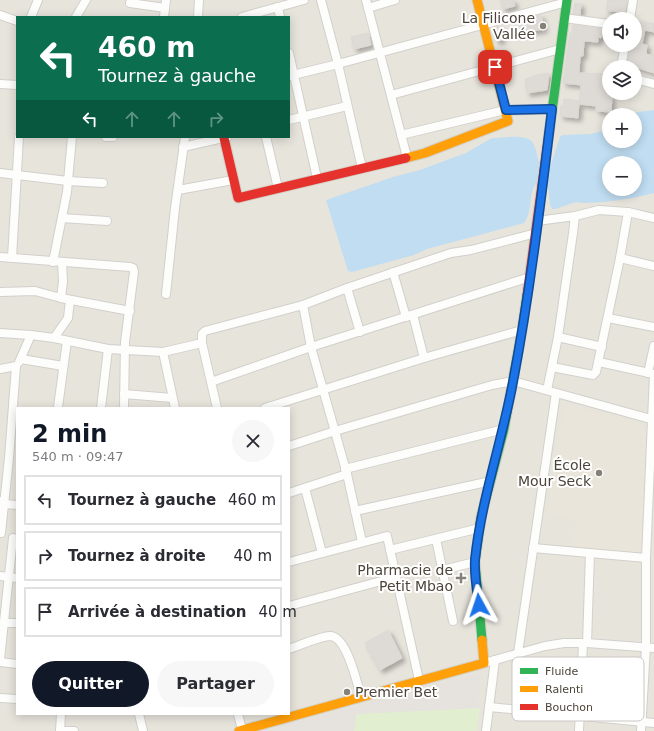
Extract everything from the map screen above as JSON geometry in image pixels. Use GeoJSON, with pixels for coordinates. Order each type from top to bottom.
{"type":"FeatureCollection","features":[{"type":"Feature","properties":{"kind":"street"},"geometry":{"type":"LineString","coordinates":[[31,16],[38,0]]}},
{"type":"Feature","properties":{"kind":"street"},"geometry":{"type":"LineString","coordinates":[[77,16],[86,0]]}},
{"type":"Feature","properties":{"kind":"street"},"geometry":{"type":"LineString","coordinates":[[198,16],[200,0]]}},
{"type":"Feature","properties":{"kind":"street"},"geometry":{"type":"LineString","coordinates":[[246,16],[304,0]]}},
{"type":"Feature","properties":{"kind":"street"},"geometry":{"type":"LineString","coordinates":[[321,0],[338,64],[362,168]]}},
{"type":"Feature","properties":{"kind":"street"},"geometry":{"type":"LineString","coordinates":[[395,0],[367,4],[407,157]]}},
{"type":"Feature","properties":{"kind":"street"},"geometry":{"type":"LineString","coordinates":[[225,138],[238,198],[434,150],[507,122],[506,110],[477,0]]}},
{"type":"Feature","properties":{"kind":"street"},"geometry":{"type":"LineString","coordinates":[[631,12],[633,0]]}},
{"type":"Feature","properties":{"kind":"street"},"geometry":{"type":"LineString","coordinates":[[292,76],[567,1],[522,330],[504,429],[480,528],[475,562],[484,663]]}},
{"type":"Feature","properties":{"kind":"street"},"geometry":{"type":"LineString","coordinates":[[130,3],[165,4],[164,16]]}},
{"type":"Feature","properties":{"kind":"street"},"geometry":{"type":"LineString","coordinates":[[278,7],[280,16]]}},
{"type":"Feature","properties":{"kind":"street"},"geometry":{"type":"LineString","coordinates":[[0,15],[16,21]]}},
{"type":"Feature","properties":{"kind":"street"},"geometry":{"type":"LineString","coordinates":[[564,18],[602,23]]}},
{"type":"Feature","properties":{"kind":"street"},"geometry":{"type":"LineString","coordinates":[[391,95],[560,49]]}},
{"type":"Feature","properties":{"kind":"street"},"geometry":{"type":"LineString","coordinates":[[290,61],[292,76],[304,116],[317,178]]}},
{"type":"Feature","properties":{"kind":"street"},"geometry":{"type":"LineString","coordinates":[[642,81],[654,84]]}},
{"type":"Feature","properties":{"kind":"street"},"geometry":{"type":"LineString","coordinates":[[0,84],[16,85]]}},
{"type":"Feature","properties":{"kind":"street"},"geometry":{"type":"LineString","coordinates":[[290,120],[347,106]]}},
{"type":"Feature","properties":{"kind":"street"},"geometry":{"type":"LineString","coordinates":[[401,135],[506,110],[552,109]]}},
{"type":"Feature","properties":{"kind":"street"},"geometry":{"type":"LineString","coordinates":[[12,258],[16,174],[20,138]]}},
{"type":"Feature","properties":{"kind":"street"},"geometry":{"type":"LineString","coordinates":[[53,262],[68,181],[72,138]]}},
{"type":"Feature","properties":{"kind":"street"},"geometry":{"type":"LineString","coordinates":[[166,294],[175,208],[185,138]]}},
{"type":"Feature","properties":{"kind":"street"},"geometry":{"type":"LineString","coordinates":[[183,147],[221,138]]}},
{"type":"Feature","properties":{"kind":"street"},"geometry":{"type":"LineString","coordinates":[[266,138],[278,188]]}},
{"type":"Feature","properties":{"kind":"street"},"geometry":{"type":"LineString","coordinates":[[0,173],[68,181],[103,183]]}},
{"type":"Feature","properties":{"kind":"street"},"geometry":{"type":"LineString","coordinates":[[178,190],[233,180]]}},
{"type":"Feature","properties":{"kind":"street"},"geometry":{"type":"LineString","coordinates":[[537,222],[575,216],[599,210],[628,212],[654,218]]}},
{"type":"Feature","properties":{"kind":"street"},"geometry":{"type":"LineString","coordinates":[[552,366],[593,374],[596,372],[628,212]]}},
{"type":"Feature","properties":{"kind":"street"},"geometry":{"type":"LineString","coordinates":[[547,390],[558,337],[575,216]]}},
{"type":"Feature","properties":{"kind":"street"},"geometry":{"type":"LineString","coordinates":[[62,218],[106,220]]}},
{"type":"Feature","properties":{"kind":"street"},"geometry":{"type":"LineString","coordinates":[[217,407],[202,343],[202,334],[205,331],[302,305],[347,288],[451,253],[471,250],[536,233]]}},
{"type":"Feature","properties":{"kind":"street"},"geometry":{"type":"LineString","coordinates":[[0,257],[133,268],[134,272],[125,350],[124,407]]}},
{"type":"Feature","properties":{"kind":"street"},"geometry":{"type":"LineString","coordinates":[[620,258],[654,266]]}},
{"type":"Feature","properties":{"kind":"street"},"geometry":{"type":"LineString","coordinates":[[61,298],[63,281],[62,262]]}},
{"type":"Feature","properties":{"kind":"street"},"geometry":{"type":"LineString","coordinates":[[394,272],[424,358]]}},
{"type":"Feature","properties":{"kind":"street"},"geometry":{"type":"LineString","coordinates":[[211,382],[311,347],[530,277]]}},
{"type":"Feature","properties":{"kind":"street"},"geometry":{"type":"LineString","coordinates":[[347,288],[360,332]]}},
{"type":"Feature","properties":{"kind":"street"},"geometry":{"type":"LineString","coordinates":[[0,292],[35,291],[70,300],[130,312]]}},
{"type":"Feature","properties":{"kind":"street"},"geometry":{"type":"LineString","coordinates":[[54,338],[68,318],[70,300]]}},
{"type":"Feature","properties":{"kind":"street"},"geometry":{"type":"LineString","coordinates":[[302,305],[311,347],[346,472],[362,542]]}},
{"type":"Feature","properties":{"kind":"street"},"geometry":{"type":"LineString","coordinates":[[608,318],[654,327]]}},
{"type":"Feature","properties":{"kind":"street"},"geometry":{"type":"LineString","coordinates":[[268,407],[424,358],[522,330]]}},
{"type":"Feature","properties":{"kind":"street"},"geometry":{"type":"LineString","coordinates":[[0,333],[54,338],[108,349],[163,352],[202,343]]}},
{"type":"Feature","properties":{"kind":"street"},"geometry":{"type":"LineString","coordinates":[[0,659],[4,623],[13,577],[15,539],[0,533],[2,501],[9,458],[18,363],[31,335]]}},
{"type":"Feature","properties":{"kind":"street"},"geometry":{"type":"LineString","coordinates":[[558,337],[602,347]]}},
{"type":"Feature","properties":{"kind":"street"},"geometry":{"type":"LineString","coordinates":[[58,407],[67,341]]}},
{"type":"Feature","properties":{"kind":"street"},"geometry":{"type":"LineString","coordinates":[[644,703],[650,647],[646,558],[650,545],[653,420],[652,374],[654,346]]}},
{"type":"Feature","properties":{"kind":"street"},"geometry":{"type":"LineString","coordinates":[[101,407],[108,349]]}},
{"type":"Feature","properties":{"kind":"street"},"geometry":{"type":"LineString","coordinates":[[163,352],[175,407]]}},
{"type":"Feature","properties":{"kind":"street"},"geometry":{"type":"LineString","coordinates":[[599,362],[652,374]]}},
{"type":"Feature","properties":{"kind":"street"},"geometry":{"type":"LineString","coordinates":[[0,370],[18,363],[63,366]]}},
{"type":"Feature","properties":{"kind":"street"},"geometry":{"type":"LineString","coordinates":[[290,446],[492,385],[513,381],[653,420]]}},
{"type":"Feature","properties":{"kind":"street"},"geometry":{"type":"LineString","coordinates":[[518,654],[556,393]]}},
{"type":"Feature","properties":{"kind":"street"},"geometry":{"type":"LineString","coordinates":[[124,394],[172,398]]}},
{"type":"Feature","properties":{"kind":"street"},"geometry":{"type":"LineString","coordinates":[[290,493],[346,472],[504,429]]}},
{"type":"Feature","properties":{"kind":"street"},"geometry":{"type":"LineString","coordinates":[[355,511],[491,481]]}},
{"type":"Feature","properties":{"kind":"street"},"geometry":{"type":"LineString","coordinates":[[305,488],[322,553]]}},
{"type":"Feature","properties":{"kind":"street"},"geometry":{"type":"LineString","coordinates":[[2,501],[16,505]]}},
{"type":"Feature","properties":{"kind":"street"},"geometry":{"type":"LineString","coordinates":[[390,550],[480,528]]}},
{"type":"Feature","properties":{"kind":"street"},"geometry":{"type":"LineString","coordinates":[[290,562],[387,536],[419,680]]}},
{"type":"Feature","properties":{"kind":"street"},"geometry":{"type":"LineString","coordinates":[[436,539],[453,621]]}},
{"type":"Feature","properties":{"kind":"street"},"geometry":{"type":"LineString","coordinates":[[533,548],[646,558]]}},
{"type":"Feature","properties":{"kind":"street"},"geometry":{"type":"LineString","coordinates":[[584,657],[590,553]]}},
{"type":"Feature","properties":{"kind":"street"},"geometry":{"type":"LineString","coordinates":[[443,570],[475,562]]}},
{"type":"Feature","properties":{"kind":"street"},"geometry":{"type":"LineString","coordinates":[[0,576],[13,577]]}},
{"type":"Feature","properties":{"kind":"street"},"geometry":{"type":"LineString","coordinates":[[290,606],[396,578]]}},
{"type":"Feature","properties":{"kind":"street"},"geometry":{"type":"LineString","coordinates":[[4,623],[16,623]]}},
{"type":"Feature","properties":{"kind":"street"},"geometry":{"type":"LineString","coordinates":[[290,649],[332,636],[337,638],[346,648],[361,697]]}},
{"type":"Feature","properties":{"kind":"street"},"geometry":{"type":"LineString","coordinates":[[238,715],[240,730],[419,680],[556,644],[585,643],[650,647]]}},
{"type":"Feature","properties":{"kind":"street"},"geometry":{"type":"LineString","coordinates":[[486,731],[495,660]]}},
{"type":"Feature","properties":{"kind":"street"},"geometry":{"type":"LineString","coordinates":[[0,662],[16,664]]}},
{"type":"Feature","properties":{"kind":"street"},"geometry":{"type":"LineString","coordinates":[[0,698],[16,698]]}},
{"type":"Feature","properties":{"kind":"street"},"geometry":{"type":"LineString","coordinates":[[489,707],[512,709]]}},
{"type":"Feature","properties":{"kind":"street"},"geometry":{"type":"LineString","coordinates":[[61,715],[60,731],[74,731]]}},
{"type":"Feature","properties":{"kind":"street"},"geometry":{"type":"LineString","coordinates":[[138,715],[143,731]]}},
{"type":"Feature","properties":{"kind":"street"},"geometry":{"type":"LineString","coordinates":[[579,731],[580,721]]}},
{"type":"Feature","properties":{"kind":"street"},"geometry":{"type":"LineString","coordinates":[[633,721],[654,723]]}},
{"type":"Feature","properties":{"kind":"street"},"geometry":{"type":"LineString","coordinates":[[641,731],[642,722]]}},
{"type":"Feature","properties":{"kind":"shaded area"},"geometry":{"type":"Polygon","coordinates":[[[0,0],[654,0],[654,731],[0,731],[0,0]]]}},
{"type":"Feature","properties":{"kind":"shaded area","name":"École Mour Seck"},"geometry":{"type":"Polygon","coordinates":[[[564,405],[639,422],[647,432],[642,554],[573,548],[576,519],[547,515],[564,405]]]}},
{"type":"Feature","properties":{"kind":"shaded area"},"geometry":{"type":"Polygon","coordinates":[[[482,673],[474,731],[261,731],[482,673]]]}},
{"type":"Feature","properties":{"kind":"green space"},"geometry":{"type":"Polygon","coordinates":[[[480,708],[477,731],[354,731],[356,714],[480,708]]]}},
{"type":"Feature","properties":{"kind":"water"},"geometry":{"type":"Polygon","coordinates":[[[654,110],[654,193],[642,196],[642,156],[602,156],[602,196],[641,196],[605,202],[576,202],[552,209],[550,205],[548,186],[536,184],[532,192],[529,214],[524,223],[427,249],[414,255],[352,272],[348,271],[326,200],[393,177],[420,170],[466,153],[493,138],[521,137],[530,140],[533,143],[540,165],[551,164],[560,137],[563,135],[591,134],[602,131],[602,148],[642,148],[642,112],[654,110]]]}},
{"type":"Feature","properties":{"kind":"building"},"geometry":{"type":"Polygon","coordinates":[[[500,0],[513,0],[515,6],[503,9],[500,0]]]}},
{"type":"Feature","properties":{"kind":"building"},"geometry":{"type":"Polygon","coordinates":[[[608,0],[627,0],[625,12],[606,10],[608,0]]]}},
{"type":"Feature","properties":{"kind":"building"},"geometry":{"type":"Polygon","coordinates":[[[575,3],[581,4],[580,15],[573,14],[575,3]]]}},
{"type":"Feature","properties":{"kind":"building"},"geometry":{"type":"Polygon","coordinates":[[[541,15],[544,29],[522,33],[519,21],[541,15]]]}},
{"type":"Feature","properties":{"kind":"building"},"geometry":{"type":"Polygon","coordinates":[[[642,22],[654,24],[654,32],[645,30],[642,44],[642,22]]]}},
{"type":"Feature","properties":{"kind":"building"},"geometry":{"type":"Polygon","coordinates":[[[573,25],[602,29],[601,38],[598,37],[598,42],[584,41],[583,56],[580,56],[579,73],[602,74],[602,100],[612,100],[611,108],[602,108],[602,111],[596,111],[596,106],[579,104],[581,85],[563,83],[570,33],[572,33],[573,25]]]}},
{"type":"Feature","properties":{"kind":"building"},"geometry":{"type":"Polygon","coordinates":[[[499,26],[502,40],[496,41],[492,28],[499,26]]]}},
{"type":"Feature","properties":{"kind":"building"},"geometry":{"type":"Polygon","coordinates":[[[368,33],[371,45],[354,49],[351,37],[368,33]]]}},
{"type":"Feature","properties":{"kind":"building"},"geometry":{"type":"Polygon","coordinates":[[[642,44],[647,45],[646,54],[654,56],[654,73],[642,69],[642,60],[628,60],[629,52],[642,52],[642,44]]]}},
{"type":"Feature","properties":{"kind":"building"},"geometry":{"type":"Polygon","coordinates":[[[549,73],[547,90],[527,93],[525,79],[533,77],[532,76],[549,73]]]}},
{"type":"Feature","properties":{"kind":"building"},"geometry":{"type":"Polygon","coordinates":[[[564,99],[579,101],[578,118],[560,116],[561,105],[563,106],[564,99]]]}},
{"type":"Feature","properties":{"kind":"building"},"geometry":{"type":"Polygon","coordinates":[[[388,630],[402,658],[380,670],[365,643],[388,630]]]}},
{"type":"Feature","properties":{"kind":"traffic: fast"},"geometry":{"type":"LineString","coordinates":[[549,133],[567,0]]}},
{"type":"Feature","properties":{"kind":"traffic: fast"},"geometry":{"type":"LineString","coordinates":[[482,640],[475,562],[481,517],[504,429],[527,295]]}},
{"type":"Feature","properties":{"kind":"traffic: slow"},"geometry":{"type":"LineString","coordinates":[[406,158],[425,153],[508,121],[477,0]]}},
{"type":"Feature","properties":{"kind":"traffic: slow"},"geometry":{"type":"LineString","coordinates":[[239,731],[484,663],[482,640]]}},
{"type":"Feature","properties":{"kind":"traffic: jam"},"geometry":{"type":"LineString","coordinates":[[527,295],[549,133]]}},
{"type":"Feature","properties":{"kind":"traffic: jam"},"geometry":{"type":"LineString","coordinates":[[224,138],[238,198],[406,158]]}},
{"type":"Feature","properties":{"kind":"place","name":"La Filicone Vallée"},"geometry":{"type":"Point","coordinates":[543,26]}},
{"type":"Feature","properties":{"kind":"place","name":"École Mour Seck"},"geometry":{"type":"Point","coordinates":[599,473]}},
{"type":"Feature","properties":{"kind":"place","name":"Pharmacie de Petit Mbao"},"geometry":{"type":"Point","coordinates":[461,578]}},
{"type":"Feature","properties":{"kind":"place","name":"Premier Bet"},"geometry":{"type":"Point","coordinates":[347,692]}},
{"type":"Feature","properties":{"kind":"route"},"geometry":{"type":"LineString","coordinates":[[479,605],[475,562],[476,550],[481,517],[504,429],[522,330],[552,109],[506,110],[495,67]]}}]}
